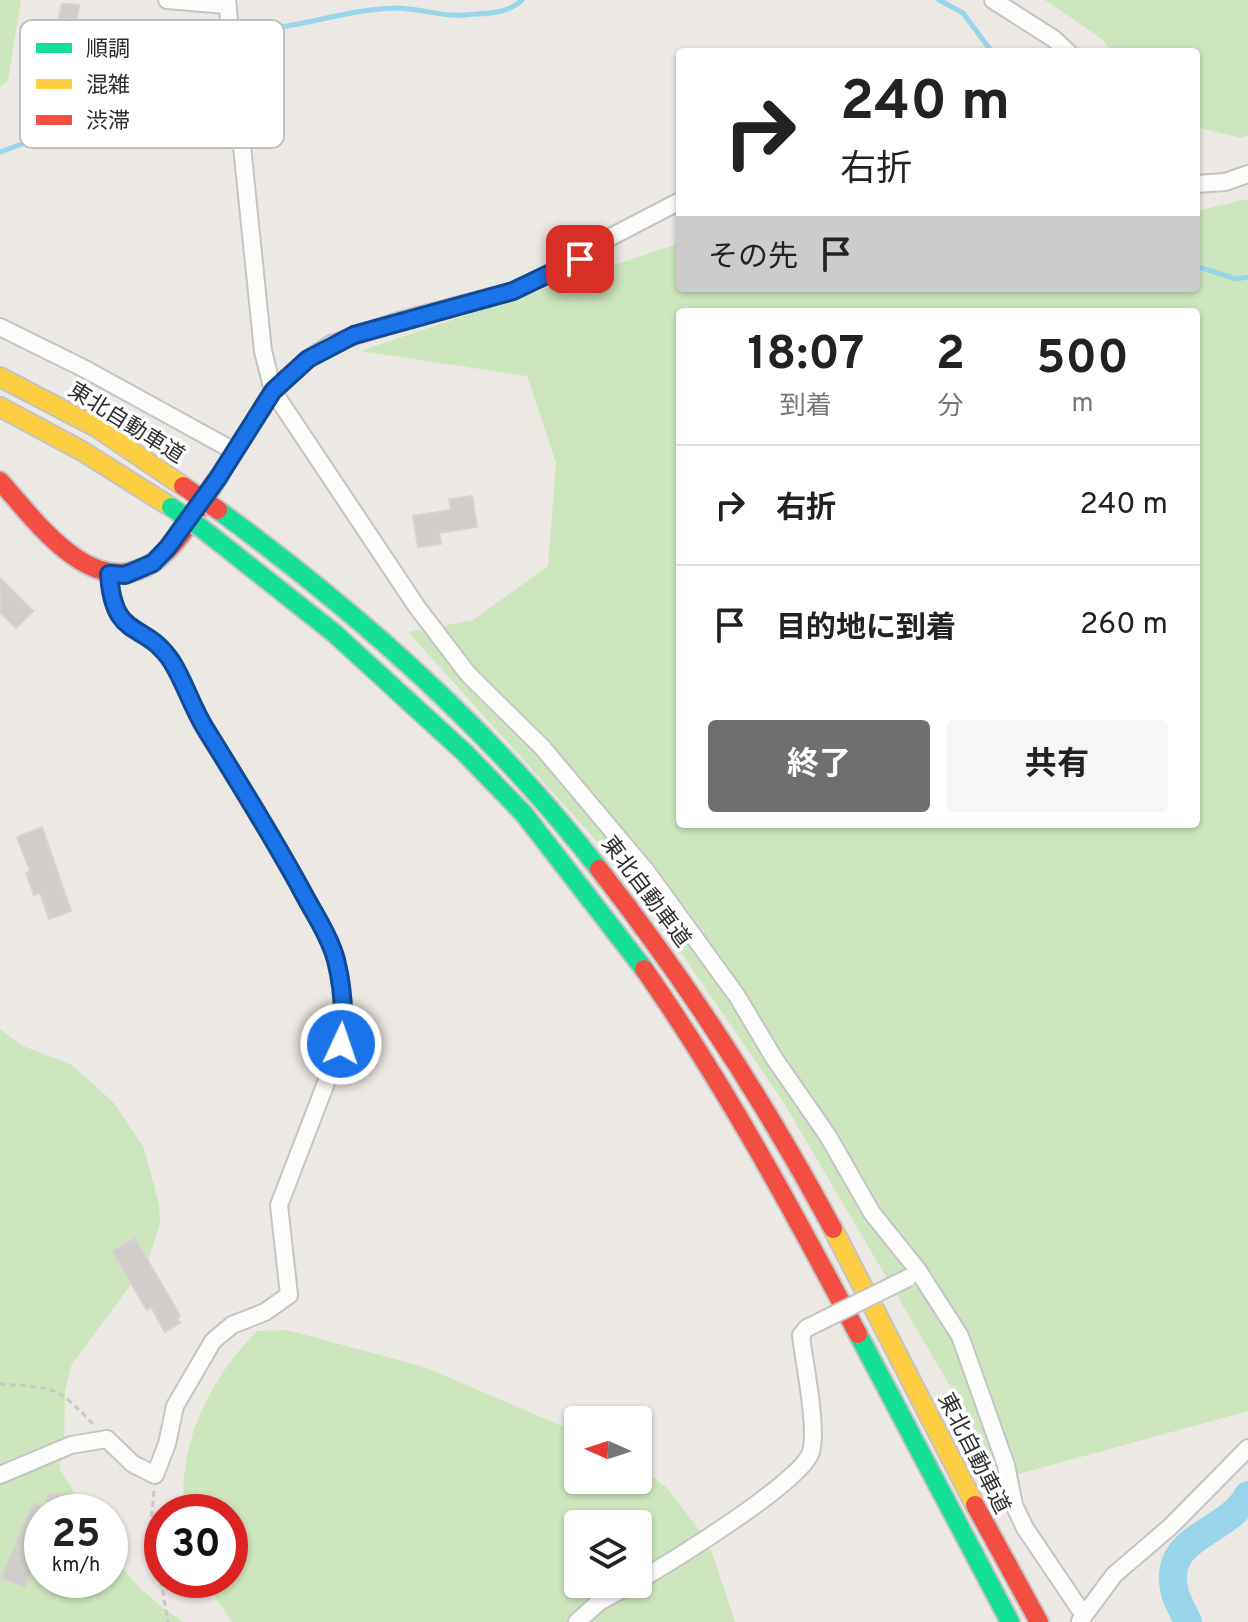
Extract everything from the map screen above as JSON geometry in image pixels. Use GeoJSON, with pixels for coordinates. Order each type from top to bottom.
{"type":"FeatureCollection","features":[{"type":"Feature","properties":{"kind":"main road","name":"東北自動車道"},"geometry":{"type":"LineString","coordinates":[[0,377],[96,427],[218,510],[328,593],[442,694],[565,823],[648,929],[759,1098],[1039,1622]]}},
{"type":"Feature","properties":{"kind":"main road"},"geometry":{"type":"LineString","coordinates":[[0,407],[82,451],[200,527],[334,633],[465,753],[524,814],[638,960],[684,1026],[771,1170],[1010,1622]]}},
{"type":"Feature","properties":{"kind":"main road"},"geometry":{"type":"LineString","coordinates":[[0,481],[73,558],[109,574],[125,575],[153,563],[218,478]]}},
{"type":"Feature","properties":{"kind":"street"},"geometry":{"type":"LineString","coordinates":[[167,0],[227,7]]}},
{"type":"Feature","properties":{"kind":"street"},"geometry":{"type":"LineString","coordinates":[[993,0],[1064,48]]}},
{"type":"Feature","properties":{"kind":"street"},"geometry":{"type":"LineString","coordinates":[[241,148],[263,351],[273,391],[417,607],[468,674],[542,747],[647,872],[699,940],[828,1136],[872,1213],[912,1274],[960,1336],[1006,1465],[1014,1505],[1081,1618],[1114,1575],[1170,1527],[1248,1448]]}},
{"type":"Feature","properties":{"kind":"street"},"geometry":{"type":"LineString","coordinates":[[1200,184],[1225,182],[1248,174]]}},
{"type":"Feature","properties":{"kind":"street"},"geometry":{"type":"LineString","coordinates":[[218,478],[273,391],[308,359],[331,344],[398,321],[513,291],[580,259],[601,242],[676,203]]}},
{"type":"Feature","properties":{"kind":"street"},"geometry":{"type":"LineString","coordinates":[[0,327],[85,369],[234,451]]}},
{"type":"Feature","properties":{"kind":"street"},"geometry":{"type":"LineString","coordinates":[[0,1475],[71,1445],[107,1439],[133,1464],[155,1475],[167,1444],[175,1406],[213,1341],[232,1325],[265,1312],[289,1295],[279,1205],[341,1044],[342,990],[335,957],[325,934],[257,809],[203,725],[172,662],[153,641],[131,630],[118,616],[111,596],[109,574]]}},
{"type":"Feature","properties":{"kind":"street"},"geometry":{"type":"LineString","coordinates":[[652,1572],[763,1500],[799,1469],[811,1454],[812,1427],[801,1335],[807,1328],[912,1274]]}},
{"type":"Feature","properties":{"kind":"street"},"geometry":{"type":"LineString","coordinates":[[577,1622],[606,1598]]}},
{"type":"Feature","properties":{"kind":"path"},"geometry":{"type":"LineString","coordinates":[[0,1384],[47,1388],[64,1393],[107,1439]]}},
{"type":"Feature","properties":{"kind":"path"},"geometry":{"type":"LineString","coordinates":[[155,1475],[151,1523],[168,1622]]}},
{"type":"Feature","properties":{"kind":"green space"},"geometry":{"type":"Polygon","coordinates":[[[0,0],[21,0],[8,80],[0,87],[0,0]]]}},
{"type":"Feature","properties":{"kind":"green space"},"geometry":{"type":"Polygon","coordinates":[[[1045,0],[1248,0],[1248,135],[1241,138],[1200,128],[1200,48],[1110,48],[1102,39],[1045,0]]]}},
{"type":"Feature","properties":{"kind":"green space"},"geometry":{"type":"Polygon","coordinates":[[[1248,199],[1248,1411],[1004,1478],[784,1103],[630,878],[408,632],[473,620],[548,566],[556,463],[527,376],[360,351],[676,244],[676,292],[1200,292],[1200,210],[1248,199]]]}},
{"type":"Feature","properties":{"kind":"green space"},"geometry":{"type":"Polygon","coordinates":[[[0,1029],[23,1046],[72,1065],[114,1103],[144,1148],[159,1204],[160,1224],[148,1261],[71,1366],[65,1391],[64,1448],[59,1468],[75,1494],[24,1494],[24,1598],[128,1598],[128,1574],[144,1591],[144,1598],[152,1598],[184,1622],[0,1622],[0,1029]]]}},
{"type":"Feature","properties":{"kind":"green space"},"geometry":{"type":"Polygon","coordinates":[[[287,1330],[424,1367],[564,1427],[564,1494],[652,1494],[652,1476],[666,1487],[708,1541],[735,1622],[232,1622],[216,1598],[248,1598],[248,1494],[184,1494],[184,1487],[186,1462],[200,1414],[240,1349],[257,1331],[287,1330]]]}},
{"type":"Feature","properties":{"kind":"building"},"geometry":{"type":"Polygon","coordinates":[[[62,4],[79,5],[77,20],[58,20],[62,4]]]}},
{"type":"Feature","properties":{"kind":"building"},"geometry":{"type":"Polygon","coordinates":[[[472,496],[477,527],[439,533],[441,544],[418,547],[413,516],[451,510],[449,499],[472,496]]]}},
{"type":"Feature","properties":{"kind":"building"},"geometry":{"type":"Polygon","coordinates":[[[0,578],[33,611],[16,628],[0,612],[0,578]]]}},
{"type":"Feature","properties":{"kind":"building"},"geometry":{"type":"Polygon","coordinates":[[[42,827],[71,911],[49,919],[40,893],[34,895],[26,873],[30,871],[17,837],[42,827]]]}},
{"type":"Feature","properties":{"kind":"building"},"geometry":{"type":"Polygon","coordinates":[[[135,1238],[180,1316],[177,1318],[180,1323],[165,1332],[151,1307],[147,1310],[112,1251],[135,1238]]]}},
{"type":"Feature","properties":{"kind":"building"},"geometry":{"type":"Polygon","coordinates":[[[24,1524],[24,1587],[1,1578],[24,1524]]]}},
{"type":"Feature","properties":{"kind":"waterway"},"geometry":{"type":"LineString","coordinates":[[284,26],[382,9],[405,8],[455,15],[487,13],[502,11],[522,0]]}},
{"type":"Feature","properties":{"kind":"waterway"},"geometry":{"type":"LineString","coordinates":[[939,0],[963,13],[989,48]]}},
{"type":"Feature","properties":{"kind":"waterway"},"geometry":{"type":"LineString","coordinates":[[0,152],[20,145]]}},
{"type":"Feature","properties":{"kind":"waterway"},"geometry":{"type":"LineString","coordinates":[[1200,267],[1236,279],[1248,277]]}},
{"type":"Feature","properties":{"kind":"waterway"},"geometry":{"type":"LineString","coordinates":[[1188,1622],[1175,1593],[1173,1574],[1177,1559],[1198,1537],[1226,1519],[1248,1495]]}},
{"type":"Feature","properties":{"kind":"traffic: fast"},"geometry":{"type":"LineString","coordinates":[[171,507],[200,527]]}},
{"type":"Feature","properties":{"kind":"traffic: fast"},"geometry":{"type":"LineString","coordinates":[[218,510],[322,590],[421,676],[514,769],[599,869]]}},
{"type":"Feature","properties":{"kind":"traffic: fast"},"geometry":{"type":"LineString","coordinates":[[200,527],[334,633],[465,753],[524,814],[644,969]]}},
{"type":"Feature","properties":{"kind":"traffic: fast"},"geometry":{"type":"LineString","coordinates":[[858,1334],[1010,1622]]}},
{"type":"Feature","properties":{"kind":"traffic: slow"},"geometry":{"type":"LineString","coordinates":[[0,377],[96,427],[183,486]]}},
{"type":"Feature","properties":{"kind":"traffic: slow"},"geometry":{"type":"LineString","coordinates":[[0,407],[82,451],[171,507]]}},
{"type":"Feature","properties":{"kind":"traffic: slow"},"geometry":{"type":"LineString","coordinates":[[833,1229],[975,1505]]}},
{"type":"Feature","properties":{"kind":"traffic: jam"},"geometry":{"type":"LineString","coordinates":[[0,481],[48,535],[68,552],[88,565],[109,572],[131,572],[154,562],[173,545],[218,478]]}},
{"type":"Feature","properties":{"kind":"traffic: jam"},"geometry":{"type":"LineString","coordinates":[[183,486],[218,510]]}},
{"type":"Feature","properties":{"kind":"traffic: jam"},"geometry":{"type":"LineString","coordinates":[[599,869],[724,1044],[833,1229]]}},
{"type":"Feature","properties":{"kind":"traffic: jam"},"geometry":{"type":"LineString","coordinates":[[644,969],[730,1103],[858,1334]]}},
{"type":"Feature","properties":{"kind":"traffic: jam"},"geometry":{"type":"LineString","coordinates":[[975,1505],[1039,1622]]}},
{"type":"Feature","properties":{"kind":"route"},"geometry":{"type":"LineString","coordinates":[[341,1044],[344,1023],[342,990],[335,957],[325,934],[257,809],[203,725],[172,662],[153,641],[131,630],[118,616],[111,596],[109,574],[125,575],[153,563],[168,547],[218,478],[273,391],[308,359],[331,344],[354,335],[513,291],[580,259]]}}]}
